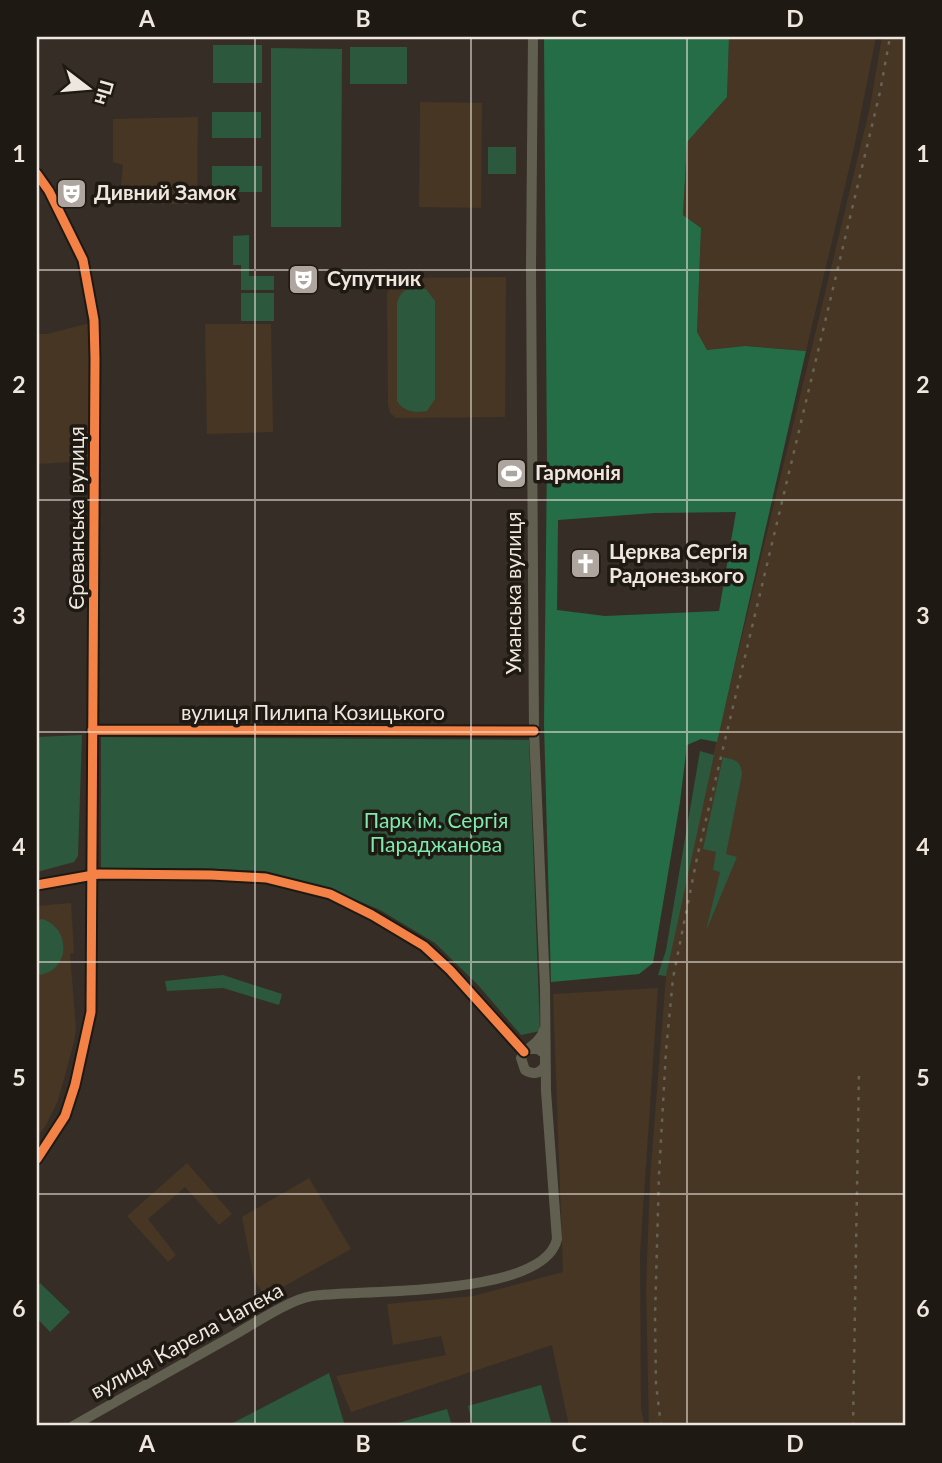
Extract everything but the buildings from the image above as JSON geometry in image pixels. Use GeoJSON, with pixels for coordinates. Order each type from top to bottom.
{"type":"FeatureCollection","features":[{"type":"Feature","properties":{"kind":"street","name":"Уманська вулиця"},"geometry":{"type":"LineString","coordinates":[[533,37],[531,293],[534,732],[546,1091],[557,1239]]}},
{"type":"Feature","properties":{"kind":"street","name":"Єреванська вулиця"},"geometry":{"type":"LineString","coordinates":[[37,174],[49,191],[83,260],[94,320],[90,1022],[65,1115],[37,1158]]}},
{"type":"Feature","properties":{"kind":"street","name":"вулиця Пилипа Козицького"},"geometry":{"type":"LineString","coordinates":[[92,730],[534,732]]}},
{"type":"Feature","properties":{"kind":"street"},"geometry":{"type":"LineString","coordinates":[[37,885],[90,876],[211,875],[266,878],[330,894],[424,946],[527,1050]]}},
{"type":"Feature","properties":{"kind":"street"},"geometry":{"type":"LineString","coordinates":[[545,1024],[542,1035],[521,1058],[523,1066],[546,1091]]}},
{"type":"Feature","properties":{"kind":"street"},"geometry":{"type":"LineString","coordinates":[[527,1050],[534,1048],[542,1051],[546,1062],[543,1069],[532,1073]]}},
{"type":"Feature","properties":{"kind":"street","name":"вулиця Карела Чапека"},"geometry":{"type":"LineString","coordinates":[[73,1426],[274,1312],[309,1296],[468,1285],[533,1266],[549,1256],[555,1249],[557,1239]]}},
{"type":"Feature","properties":{"kind":"shaded area"},"geometry":{"type":"Polygon","coordinates":[[[729,37],[876,37],[854,148],[806,351],[745,346],[707,350],[697,333],[701,228],[683,215],[687,142],[727,97],[729,37]]]}},
{"type":"Feature","properties":{"kind":"shaded area"},"geometry":{"type":"Polygon","coordinates":[[[882,37],[905,37],[905,1426],[649,1426],[646,1289],[650,1179],[666,976],[697,822],[870,107],[882,37]]]}},
{"type":"Feature","properties":{"kind":"shaded area"},"geometry":{"type":"Polygon","coordinates":[[[420,102],[482,103],[481,208],[419,207],[420,102]]]}},
{"type":"Feature","properties":{"kind":"shaded area"},"geometry":{"type":"Polygon","coordinates":[[[198,117],[197,204],[119,204],[123,165],[113,162],[113,119],[198,117]]]}},
{"type":"Feature","properties":{"kind":"shaded area"},"geometry":{"type":"Polygon","coordinates":[[[506,277],[505,417],[396,418],[390,413],[388,404],[387,293],[393,281],[399,278],[506,277]]]}},
{"type":"Feature","properties":{"kind":"shaded area"},"geometry":{"type":"Polygon","coordinates":[[[90,323],[90,461],[37,464],[37,334],[90,323]]]}},
{"type":"Feature","properties":{"kind":"shaded area"},"geometry":{"type":"Polygon","coordinates":[[[205,324],[271,324],[273,432],[207,434],[205,324]]]}},
{"type":"Feature","properties":{"kind":"shaded area"},"geometry":{"type":"Polygon","coordinates":[[[71,903],[74,953],[70,954],[76,1029],[58,1101],[37,1138],[37,906],[71,903]]]}},
{"type":"Feature","properties":{"kind":"shaded area"},"geometry":{"type":"Polygon","coordinates":[[[658,988],[640,1254],[641,1409],[645,1426],[569,1426],[552,1345],[351,1412],[336,1376],[446,1355],[441,1336],[393,1345],[387,1304],[473,1296],[563,1272],[553,994],[658,988]]]}},
{"type":"Feature","properties":{"kind":"shaded area"},"geometry":{"type":"Polygon","coordinates":[[[187,1163],[232,1214],[219,1225],[185,1187],[148,1219],[176,1255],[168,1262],[127,1216],[187,1163]]]}},
{"type":"Feature","properties":{"kind":"shaded area"},"geometry":{"type":"Polygon","coordinates":[[[309,1178],[351,1249],[265,1297],[254,1279],[242,1217],[309,1178]]]}},
{"type":"Feature","properties":{"kind":"green space"},"geometry":{"type":"Polygon","coordinates":[[[544,37],[729,37],[727,97],[687,142],[683,215],[701,228],[697,332],[707,350],[745,346],[806,351],[717,742],[701,739],[687,745],[653,963],[639,974],[551,982],[544,724],[547,462],[544,37]],[[736,512],[654,513],[558,520],[557,610],[605,616],[719,611],[736,512]]]}},
{"type":"Feature","properties":{"kind":"green space"},"geometry":{"type":"Polygon","coordinates":[[[213,45],[262,45],[262,83],[213,83],[213,45]]]}},
{"type":"Feature","properties":{"kind":"green space"},"geometry":{"type":"Polygon","coordinates":[[[350,47],[407,47],[407,84],[350,84],[350,47]]]}},
{"type":"Feature","properties":{"kind":"green space"},"geometry":{"type":"Polygon","coordinates":[[[271,48],[342,49],[341,227],[271,227],[271,48]]]}},
{"type":"Feature","properties":{"kind":"green space"},"geometry":{"type":"Polygon","coordinates":[[[212,112],[261,112],[261,138],[212,138],[212,112]]]}},
{"type":"Feature","properties":{"kind":"green space"},"geometry":{"type":"Polygon","coordinates":[[[488,147],[516,147],[516,174],[488,174],[488,147]]]}},
{"type":"Feature","properties":{"kind":"green space"},"geometry":{"type":"Polygon","coordinates":[[[212,166],[262,166],[262,192],[212,192],[212,166]]]}},
{"type":"Feature","properties":{"kind":"green space"},"geometry":{"type":"Polygon","coordinates":[[[249,235],[249,276],[274,276],[274,290],[241,290],[241,265],[233,265],[233,236],[249,235]]]}},
{"type":"Feature","properties":{"kind":"green space"},"geometry":{"type":"Polygon","coordinates":[[[416,287],[426,289],[435,301],[435,399],[427,411],[418,412],[406,410],[397,401],[397,303],[404,292],[416,287]]]}},
{"type":"Feature","properties":{"kind":"green space"},"geometry":{"type":"Polygon","coordinates":[[[241,293],[274,293],[274,321],[241,321],[241,293]]]}},
{"type":"Feature","properties":{"kind":"green space"},"geometry":{"type":"Polygon","coordinates":[[[82,735],[78,856],[74,862],[37,872],[37,737],[82,735]]]}},
{"type":"Feature","properties":{"kind":"green space","name":"Парк ім. Сергія Параджанова"},"geometry":{"type":"Polygon","coordinates":[[[101,737],[529,740],[540,1031],[521,1035],[478,985],[435,943],[380,910],[328,888],[264,871],[101,868],[101,737]]]}},
{"type":"Feature","properties":{"kind":"green space"},"geometry":{"type":"Polygon","coordinates":[[[700,751],[714,755],[666,976],[658,975],[666,950],[700,751]]]}},
{"type":"Feature","properties":{"kind":"green space"},"geometry":{"type":"Polygon","coordinates":[[[723,757],[737,761],[742,774],[726,854],[737,857],[706,931],[720,872],[713,870],[716,852],[703,849],[723,757]]]}},
{"type":"Feature","properties":{"kind":"green space"},"geometry":{"type":"Polygon","coordinates":[[[43,919],[53,924],[59,932],[63,950],[56,967],[37,975],[37,920],[43,919]]]}},
{"type":"Feature","properties":{"kind":"green space"},"geometry":{"type":"Polygon","coordinates":[[[223,975],[282,994],[279,1005],[223,988],[167,991],[165,981],[223,975]]]}},
{"type":"Feature","properties":{"kind":"green space"},"geometry":{"type":"Polygon","coordinates":[[[40,1283],[70,1312],[50,1332],[37,1318],[37,1287],[40,1283]]]}},
{"type":"Feature","properties":{"kind":"green space"},"geometry":{"type":"Polygon","coordinates":[[[329,1373],[345,1426],[227,1426],[329,1373]]]}},
{"type":"Feature","properties":{"kind":"green space"},"geometry":{"type":"Polygon","coordinates":[[[541,1385],[552,1426],[473,1426],[468,1406],[541,1385]]]}},
{"type":"Feature","properties":{"kind":"green space"},"geometry":{"type":"Polygon","coordinates":[[[447,1409],[452,1426],[387,1426],[447,1409]]]}},
{"type":"Feature","properties":{"kind":"railway"},"geometry":{"type":"LineString","coordinates":[[661,1426],[656,1384],[655,1316],[659,1175],[673,978],[698,853],[880,92],[890,37]]}},
{"type":"Feature","properties":{"kind":"railway"},"geometry":{"type":"LineString","coordinates":[[853,1426],[859,1071]]}},
{"type":"Feature","properties":{"kind":"cycle path"},"geometry":{"type":"LineString","coordinates":[[37,174],[49,191],[83,260],[94,320],[95,359],[91,1012],[75,1085],[65,1116],[37,1159]]}},
{"type":"Feature","properties":{"kind":"cycle path"},"geometry":{"type":"LineString","coordinates":[[92,730],[534,731]]}},
{"type":"Feature","properties":{"kind":"cycle path"},"geometry":{"type":"LineString","coordinates":[[37,885],[99,874],[211,875],[266,878],[330,894],[424,946],[450,970],[524,1052]]}},
{"type":"Feature","properties":{"kind":"place","name":"Дивний Замок"},"geometry":{"type":"Point","coordinates":[71,193]}},
{"type":"Feature","properties":{"kind":"place","name":"Супутник"},"geometry":{"type":"Point","coordinates":[304,279]}},
{"type":"Feature","properties":{"kind":"place","name":"Гармонія"},"geometry":{"type":"Point","coordinates":[512,473]}},
{"type":"Feature","properties":{"kind":"place","name":"Церква Сергія Радонезького"},"geometry":{"type":"Point","coordinates":[586,564]}}]}
